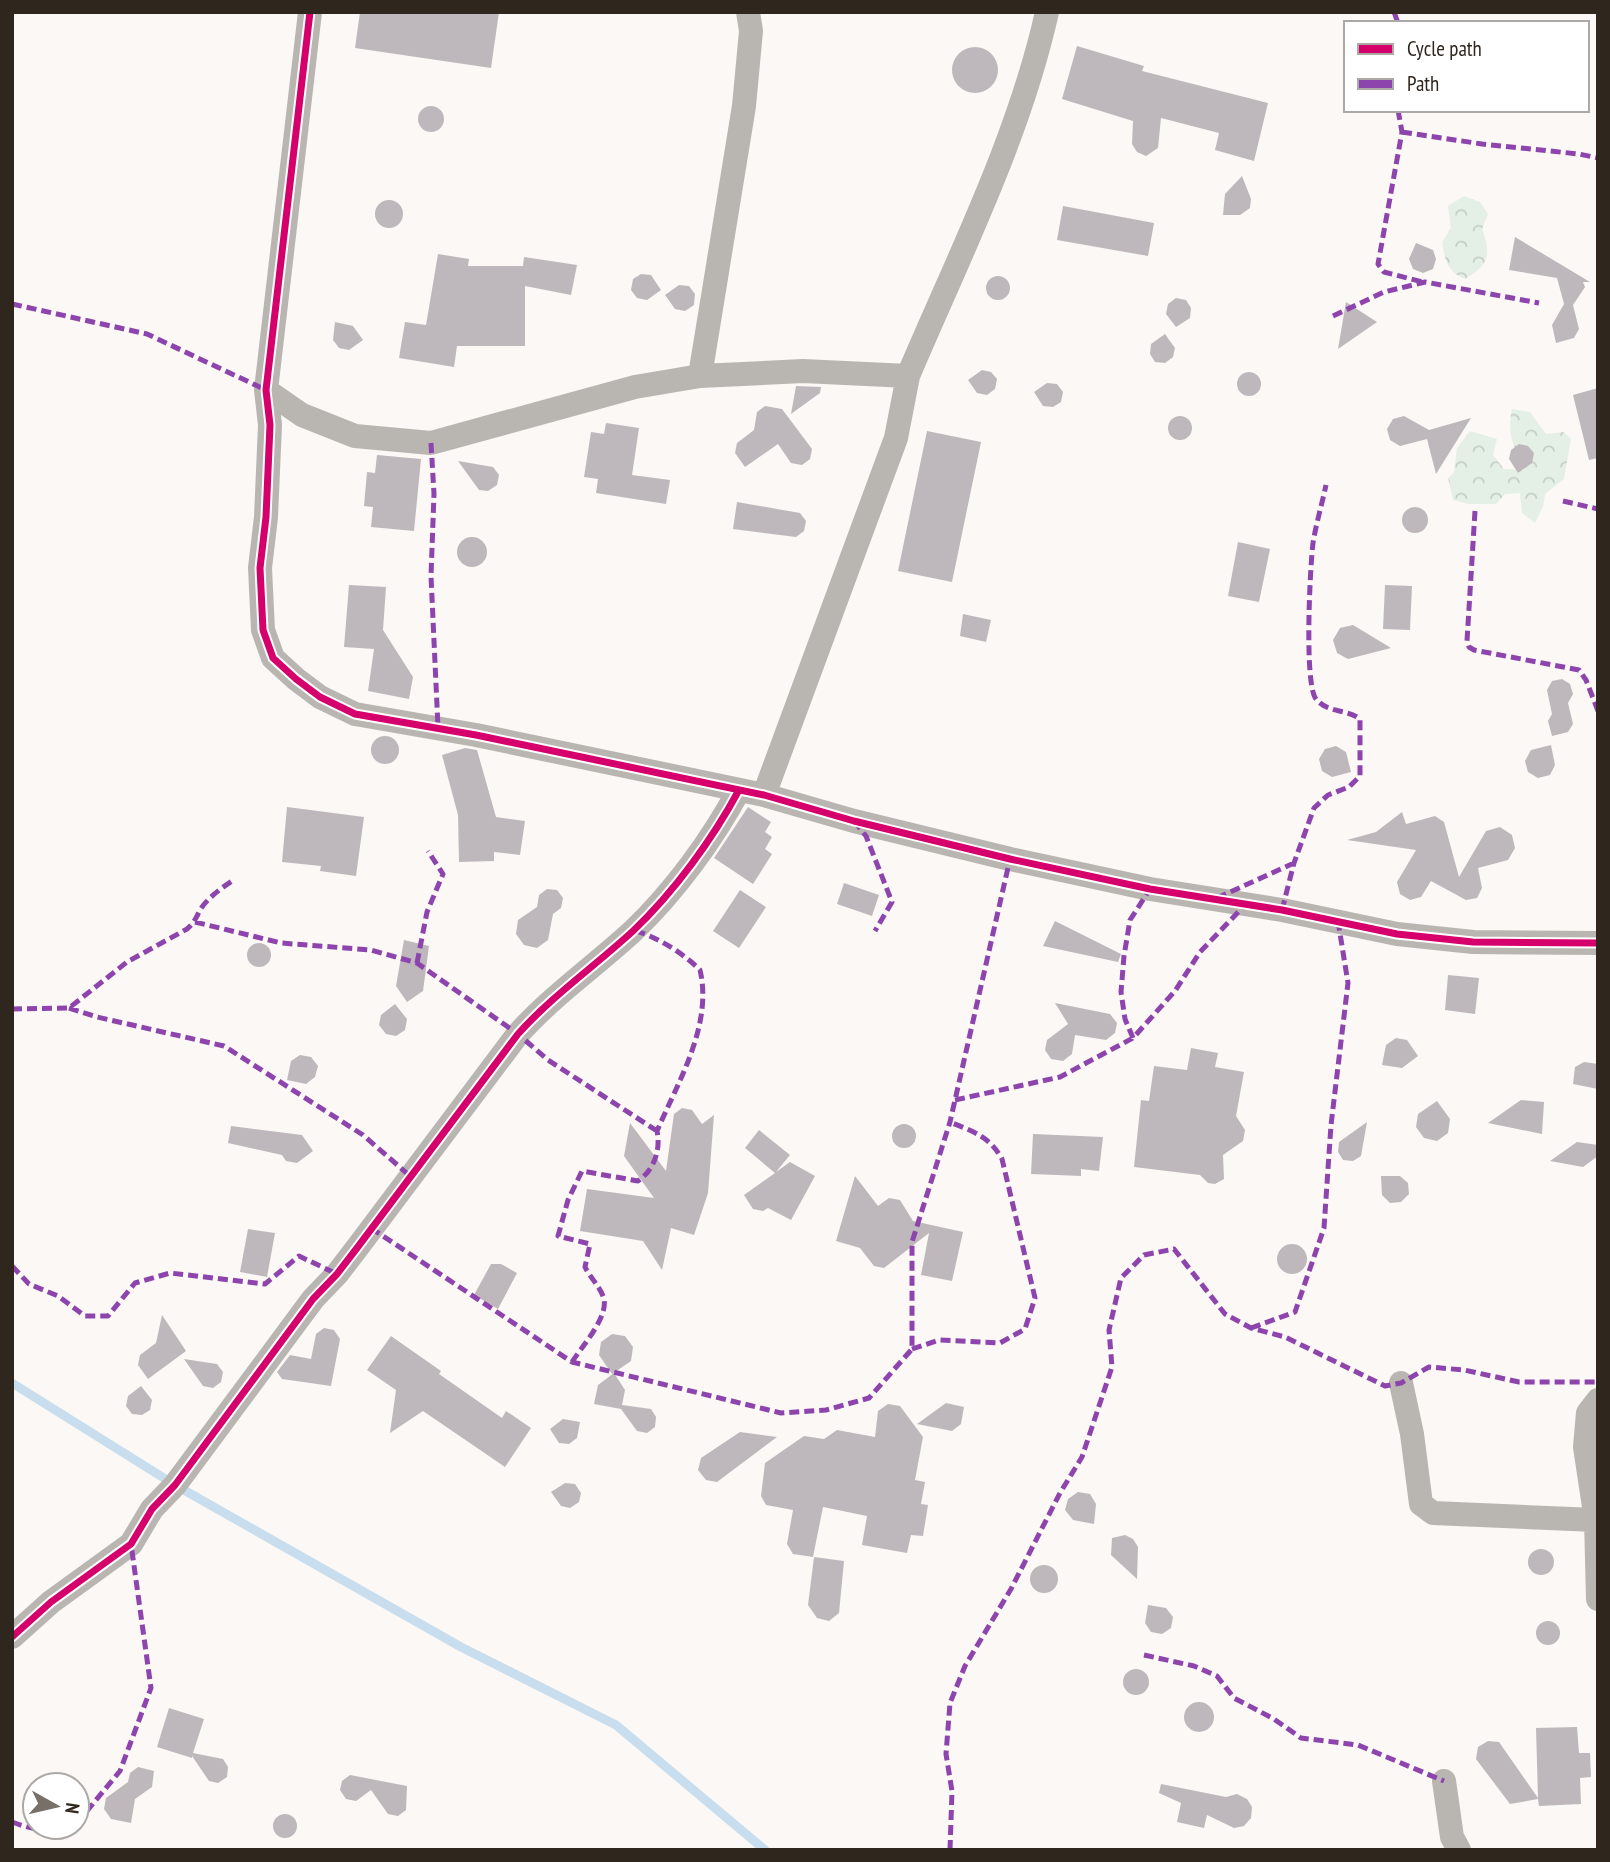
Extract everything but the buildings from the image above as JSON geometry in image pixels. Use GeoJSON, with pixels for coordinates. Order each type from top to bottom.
{"type":"FeatureCollection","features":[{"type":"Feature","properties":{"kind":"street"},"geometry":{"type":"LineString","coordinates":[[310,12],[266,390],[270,425],[266,517],[260,568],[263,630],[273,658],[320,697],[355,714],[476,735],[764,795],[854,821],[1023,862],[1150,889],[1282,909],[1397,934],[1472,942],[1598,943]]}},
{"type":"Feature","properties":{"kind":"street"},"geometry":{"type":"LineString","coordinates":[[700,376],[744,106],[751,31],[748,12]]}},
{"type":"Feature","properties":{"kind":"street"},"geometry":{"type":"LineString","coordinates":[[764,795],[895,438],[908,376],[1014,126],[1047,12]]}},
{"type":"Feature","properties":{"kind":"street"},"geometry":{"type":"LineString","coordinates":[[266,390],[302,415],[355,436],[431,443],[635,387],[700,376],[803,371],[908,376]]}},
{"type":"Feature","properties":{"kind":"street"},"geometry":{"type":"LineString","coordinates":[[12,1637],[51,1602],[131,1544],[152,1509],[175,1485],[313,1298],[357,1248],[517,1034],[538,1011],[634,930],[687,870],[724,817],[738,790]]}},
{"type":"Feature","properties":{"kind":"street"},"geometry":{"type":"LineString","coordinates":[[1401,1383],[1412,1434],[1421,1503],[1426,1509],[1433,1513],[1596,1520]]}},
{"type":"Feature","properties":{"kind":"street"},"geometry":{"type":"LineString","coordinates":[[1598,1400],[1587,1413],[1585,1447],[1596,1520],[1598,1599]]}},
{"type":"Feature","properties":{"kind":"street"},"geometry":{"type":"LineString","coordinates":[[1444,1782],[1452,1837],[1459,1850]]}},
{"type":"Feature","properties":{"kind":"green space"},"geometry":{"type":"Polygon","coordinates":[[[1464,196],[1480,202],[1488,214],[1482,229],[1487,246],[1484,264],[1465,279],[1454,273],[1448,265],[1442,242],[1451,228],[1448,206],[1464,196]]]}},
{"type":"Feature","properties":{"kind":"green space"},"geometry":{"type":"Polygon","coordinates":[[[1512,409],[1530,412],[1546,434],[1564,432],[1571,439],[1564,479],[1545,494],[1543,507],[1535,523],[1522,513],[1520,493],[1505,494],[1496,504],[1469,504],[1453,500],[1448,478],[1454,472],[1457,448],[1470,431],[1497,439],[1493,455],[1504,469],[1524,470],[1511,434],[1512,409]]]}},
{"type":"Feature","properties":{"kind":"waterway"},"geometry":{"type":"LineString","coordinates":[[12,1383],[175,1485],[461,1647],[616,1725],[765,1850]]}},
{"type":"Feature","properties":{"kind":"marked path"},"geometry":{"type":"LineString","coordinates":[[1394,12],[1397,21]]}},
{"type":"Feature","properties":{"kind":"marked path"},"geometry":{"type":"LineString","coordinates":[[1398,112],[1402,132],[1378,264],[1384,272],[1423,282]]}},
{"type":"Feature","properties":{"kind":"marked path"},"geometry":{"type":"LineString","coordinates":[[1402,132],[1598,158]]}},
{"type":"Feature","properties":{"kind":"marked path"},"geometry":{"type":"LineString","coordinates":[[1333,316],[1384,292],[1425,282],[1539,303]]}},
{"type":"Feature","properties":{"kind":"marked path"},"geometry":{"type":"LineString","coordinates":[[12,304],[147,334],[266,390]]}},
{"type":"Feature","properties":{"kind":"marked path"},"geometry":{"type":"LineString","coordinates":[[431,443],[434,494],[431,576],[438,727]]}},
{"type":"Feature","properties":{"kind":"marked path"},"geometry":{"type":"LineString","coordinates":[[1282,910],[1294,863],[1314,808],[1328,795],[1349,787],[1360,776],[1360,719],[1326,707],[1316,699],[1310,672],[1312,556],[1326,485]]}},
{"type":"Feature","properties":{"kind":"marked path"},"geometry":{"type":"LineString","coordinates":[[1563,501],[1598,509]]}},
{"type":"Feature","properties":{"kind":"marked path"},"geometry":{"type":"LineString","coordinates":[[1475,511],[1467,641],[1469,647],[1579,670],[1586,680],[1598,711]]}},
{"type":"Feature","properties":{"kind":"marked path"},"geometry":{"type":"LineString","coordinates":[[854,821],[866,836],[892,902],[875,931]]}},
{"type":"Feature","properties":{"kind":"marked path"},"geometry":{"type":"LineString","coordinates":[[417,963],[427,912],[443,874],[428,851]]}},
{"type":"Feature","properties":{"kind":"marked path"},"geometry":{"type":"LineString","coordinates":[[371,1228],[572,1362],[781,1413],[826,1410],[869,1398],[912,1349],[912,1242],[950,1122],[1010,859]]}},
{"type":"Feature","properties":{"kind":"marked path"},"geometry":{"type":"LineString","coordinates":[[1217,898],[1294,863]]}},
{"type":"Feature","properties":{"kind":"marked path"},"geometry":{"type":"LineString","coordinates":[[12,1009],[69,1008],[127,962],[187,929],[207,901],[235,879]]}},
{"type":"Feature","properties":{"kind":"marked path"},"geometry":{"type":"LineString","coordinates":[[1133,1038],[1125,1019],[1121,992],[1124,956],[1130,920],[1150,889]]}},
{"type":"Feature","properties":{"kind":"marked path"},"geometry":{"type":"LineString","coordinates":[[955,1100],[1060,1077],[1133,1038],[1175,991],[1200,952],[1245,905]]}},
{"type":"Feature","properties":{"kind":"marked path"},"geometry":{"type":"LineString","coordinates":[[1251,1328],[1295,1312],[1324,1228],[1331,1125],[1348,983],[1338,921]]}},
{"type":"Feature","properties":{"kind":"marked path"},"geometry":{"type":"LineString","coordinates":[[195,922],[281,943],[371,950],[417,963],[518,1034],[548,1060],[657,1131]]}},
{"type":"Feature","properties":{"kind":"marked path"},"geometry":{"type":"LineString","coordinates":[[572,1362],[599,1321],[604,1304],[601,1292],[585,1267],[590,1244],[558,1236],[568,1200],[582,1171],[638,1181],[648,1171],[657,1152],[657,1131],[691,1053],[702,1011],[700,970],[669,946],[634,930]]}},
{"type":"Feature","properties":{"kind":"marked path"},"geometry":{"type":"LineString","coordinates":[[69,1008],[224,1046],[363,1135],[410,1176]]}},
{"type":"Feature","properties":{"kind":"marked path"},"geometry":{"type":"LineString","coordinates":[[912,1349],[939,1340],[1000,1343],[1025,1329],[1035,1298],[1002,1159],[986,1140],[950,1122]]}},
{"type":"Feature","properties":{"kind":"marked path"},"geometry":{"type":"LineString","coordinates":[[950,1850],[952,1791],[946,1754],[950,1703],[965,1666],[1011,1589],[1060,1493],[1082,1457],[1112,1367],[1109,1330],[1121,1278],[1144,1255],[1174,1249],[1225,1314],[1251,1328],[1285,1337],[1385,1386],[1401,1383],[1429,1367],[1464,1370],[1519,1382],[1598,1382]]}},
{"type":"Feature","properties":{"kind":"marked path"},"geometry":{"type":"LineString","coordinates":[[12,1266],[29,1284],[58,1296],[85,1316],[108,1316],[135,1283],[170,1273],[265,1284],[299,1256],[337,1274]]}},
{"type":"Feature","properties":{"kind":"marked path"},"geometry":{"type":"LineString","coordinates":[[91,1806],[120,1771],[151,1688],[131,1544]]}},
{"type":"Feature","properties":{"kind":"marked path"},"geometry":{"type":"LineString","coordinates":[[1144,1655],[1194,1666],[1217,1676],[1234,1698],[1274,1719],[1301,1738],[1358,1745],[1444,1781]]}},
{"type":"Feature","properties":{"kind":"marked path"},"geometry":{"type":"LineString","coordinates":[[12,1822],[21,1825]]}},
{"type":"Feature","properties":{"kind":"cycle path"},"geometry":{"type":"LineString","coordinates":[[310,12],[266,390],[270,425],[266,517],[260,568],[263,630],[273,658],[320,697],[355,714],[476,735],[764,795],[854,821],[1010,859],[1150,889],[1282,910],[1397,934],[1473,942],[1598,943]]}},
{"type":"Feature","properties":{"kind":"cycle path"},"geometry":{"type":"LineString","coordinates":[[12,1637],[51,1602],[131,1544],[152,1509],[175,1485],[313,1299],[337,1274],[518,1034],[559,994],[633,931],[663,900],[717,828],[739,790]]}}]}
